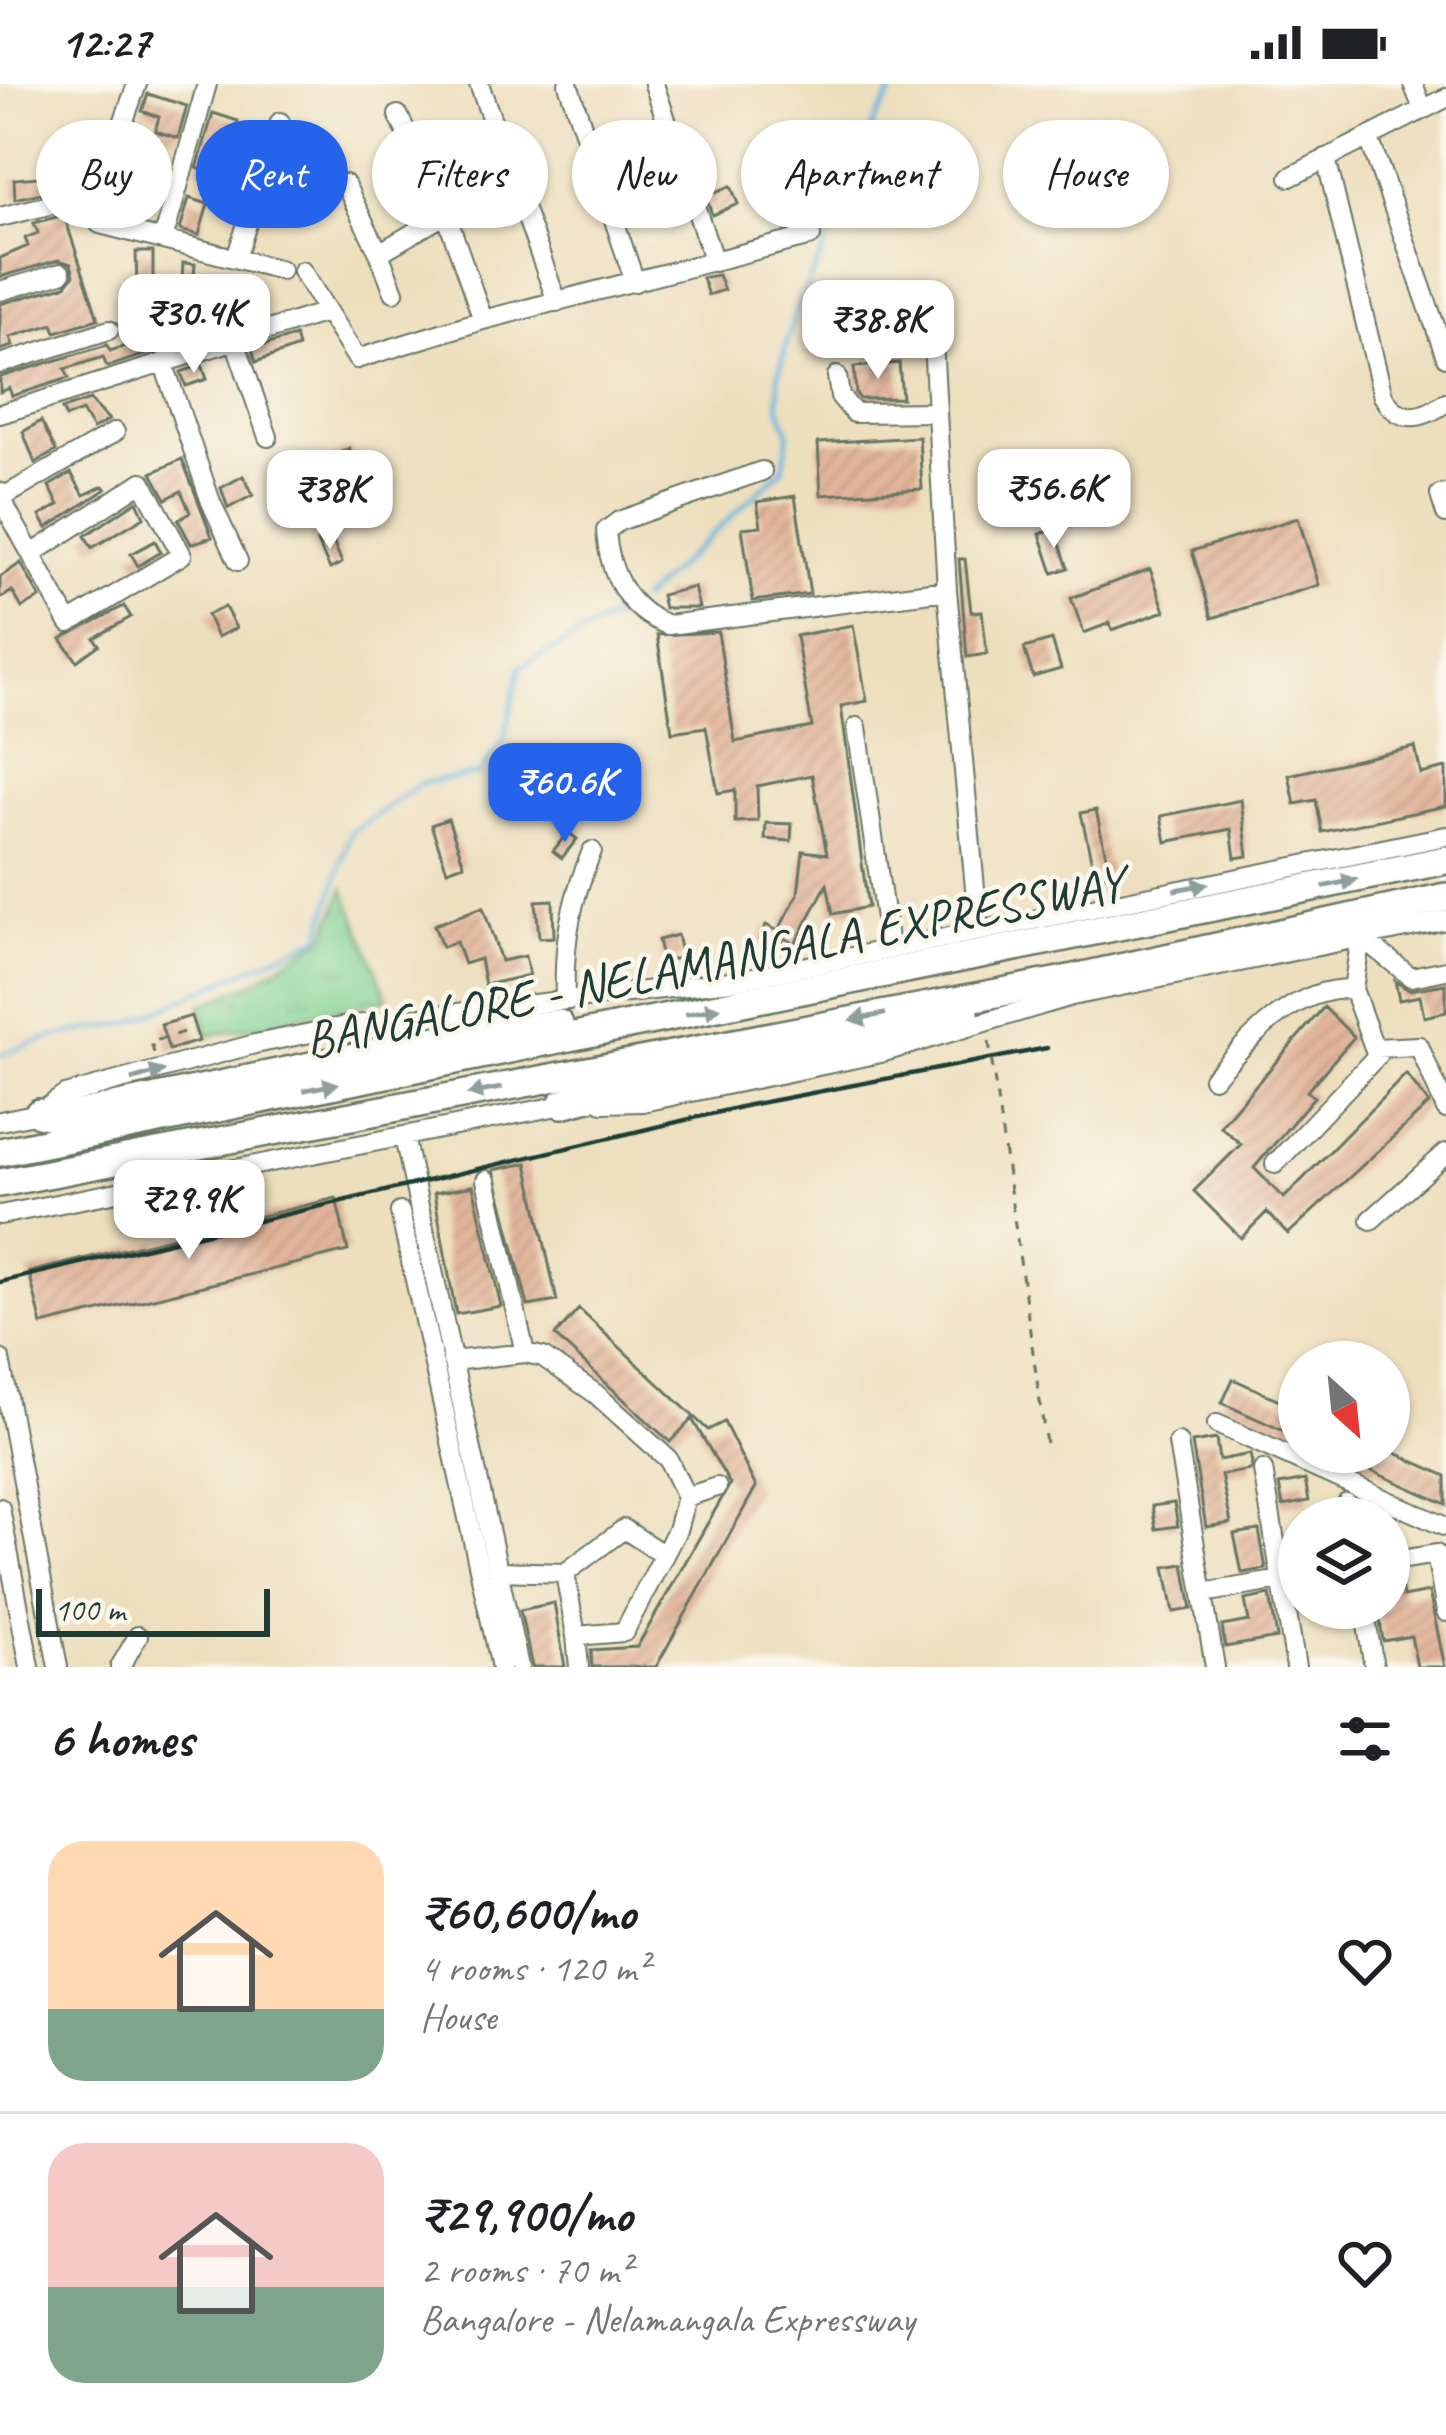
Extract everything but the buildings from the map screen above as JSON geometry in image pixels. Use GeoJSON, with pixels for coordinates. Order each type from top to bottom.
{"type":"FeatureCollection","features":[{"type":"Feature","properties":{"kind":"highway","name":"BANGALORE - NELAMANGALA EXPRESSWAY"},"geometry":{"type":"LineString","coordinates":[[0,1152],[1061,942],[1446,860]]}},
{"type":"Feature","properties":{"kind":"highway","name":"BANGALORE - NELAMANGALA EXPRESSWAY"},"geometry":{"type":"LineString","coordinates":[[0,1183],[1065,980],[1446,897]]}},
{"type":"Feature","properties":{"kind":"highway"},"geometry":{"type":"LineString","coordinates":[[562,1104],[640,1082],[902,1035],[1065,980]]}},
{"type":"Feature","properties":{"kind":"highway"},"geometry":{"type":"LineString","coordinates":[[39,1113],[61,1118],[475,1032],[645,1022]]}},
{"type":"Feature","properties":{"kind":"street"},"geometry":{"type":"LineString","coordinates":[[124,120],[137,84]]}},
{"type":"Feature","properties":{"kind":"street"},"geometry":{"type":"LineString","coordinates":[[164,240],[207,84]]}},
{"type":"Feature","properties":{"kind":"street"},"geometry":{"type":"LineString","coordinates":[[479,84],[556,302]]}},
{"type":"Feature","properties":{"kind":"street"},"geometry":{"type":"LineString","coordinates":[[568,84],[635,282]]}},
{"type":"Feature","properties":{"kind":"street"},"geometry":{"type":"LineString","coordinates":[[654,84],[714,262]]}},
{"type":"Feature","properties":{"kind":"street"},"geometry":{"type":"LineString","coordinates":[[1413,84],[1423,109]]}},
{"type":"Feature","properties":{"kind":"street"},"geometry":{"type":"LineString","coordinates":[[1290,176],[1445,100]]}},
{"type":"Feature","properties":{"kind":"street"},"geometry":{"type":"LineString","coordinates":[[398,115],[400,120]]}},
{"type":"Feature","properties":{"kind":"street"},"geometry":{"type":"LineString","coordinates":[[1369,138],[1446,357]]}},
{"type":"Feature","properties":{"kind":"street"},"geometry":{"type":"LineString","coordinates":[[1326,158],[1383,396],[1391,410],[1404,417],[1418,418],[1446,402]]}},
{"type":"Feature","properties":{"kind":"street"},"geometry":{"type":"LineString","coordinates":[[348,192],[394,292]]}},
{"type":"Feature","properties":{"kind":"street"},"geometry":{"type":"LineString","coordinates":[[0,217],[36,208]]}},
{"type":"Feature","properties":{"kind":"street"},"geometry":{"type":"LineString","coordinates":[[116,228],[281,270]]}},
{"type":"Feature","properties":{"kind":"street"},"geometry":{"type":"LineString","coordinates":[[236,258],[246,228]]}},
{"type":"Feature","properties":{"kind":"street"},"geometry":{"type":"LineString","coordinates":[[379,253],[422,228]]}},
{"type":"Feature","properties":{"kind":"street"},"geometry":{"type":"LineString","coordinates":[[451,228],[484,320]]}},
{"type":"Feature","properties":{"kind":"street"},"geometry":{"type":"LineString","coordinates":[[302,271],[357,359],[484,320],[811,236]]}},
{"type":"Feature","properties":{"kind":"street"},"geometry":{"type":"LineString","coordinates":[[0,291],[61,273]]}},
{"type":"Feature","properties":{"kind":"street"},"geometry":{"type":"LineString","coordinates":[[932,306],[947,590],[979,931]]}},
{"type":"Feature","properties":{"kind":"street"},"geometry":{"type":"LineString","coordinates":[[0,414],[326,312]]}},
{"type":"Feature","properties":{"kind":"street"},"geometry":{"type":"LineString","coordinates":[[0,364],[109,330]]}},
{"type":"Feature","properties":{"kind":"street"},"geometry":{"type":"LineString","coordinates":[[235,340],[268,436]]}},
{"type":"Feature","properties":{"kind":"street"},"geometry":{"type":"LineString","coordinates":[[164,362],[212,502],[238,561]]}},
{"type":"Feature","properties":{"kind":"street"},"geometry":{"type":"LineString","coordinates":[[837,376],[840,396],[854,413],[938,412]]}},
{"type":"Feature","properties":{"kind":"street"},"geometry":{"type":"LineString","coordinates":[[32,554],[142,482],[182,555],[69,623],[32,554],[1,496],[116,432]]}},
{"type":"Feature","properties":{"kind":"street"},"geometry":{"type":"LineString","coordinates":[[761,471],[620,521],[606,531],[611,575],[637,604],[668,625],[947,590]]}},
{"type":"Feature","properties":{"kind":"street"},"geometry":{"type":"LineString","coordinates":[[1446,494],[1440,495],[1446,514]]}},
{"type":"Feature","properties":{"kind":"street"},"geometry":{"type":"LineString","coordinates":[[856,727],[889,946]]}},
{"type":"Feature","properties":{"kind":"street"},"geometry":{"type":"LineString","coordinates":[[0,1121],[39,1113],[65,1095],[346,1026],[566,996],[739,980],[1446,836]]}},
{"type":"Feature","properties":{"kind":"street"},"geometry":{"type":"LineString","coordinates":[[566,996],[564,957],[572,898],[592,850]]}},
{"type":"Feature","properties":{"kind":"street"},"geometry":{"type":"LineString","coordinates":[[0,1215],[562,1104],[644,1102],[881,1053],[1072,996],[1446,920]]}},
{"type":"Feature","properties":{"kind":"street"},"geometry":{"type":"LineString","coordinates":[[1361,937],[1411,977],[1446,970]]}},
{"type":"Feature","properties":{"kind":"street"},"geometry":{"type":"LineString","coordinates":[[1275,1163],[1376,1058],[1352,989],[1361,937]]}},
{"type":"Feature","properties":{"kind":"street"},"geometry":{"type":"LineString","coordinates":[[1213,1078],[1247,1042],[1310,993],[1352,989]]}},
{"type":"Feature","properties":{"kind":"street"},"geometry":{"type":"LineString","coordinates":[[1375,1048],[1419,1046],[1446,1109]]}},
{"type":"Feature","properties":{"kind":"street"},"geometry":{"type":"LineString","coordinates":[[404,1137],[519,1667]]}},
{"type":"Feature","properties":{"kind":"street"},"geometry":{"type":"LineString","coordinates":[[1371,1220],[1446,1153]]}},
{"type":"Feature","properties":{"kind":"street"},"geometry":{"type":"LineString","coordinates":[[486,1180],[525,1353]]}},
{"type":"Feature","properties":{"kind":"street"},"geometry":{"type":"LineString","coordinates":[[400,1212],[501,1667]]}},
{"type":"Feature","properties":{"kind":"street"},"geometry":{"type":"LineString","coordinates":[[452,1360],[525,1353],[542,1357],[596,1394],[668,1459],[686,1497],[664,1555],[624,1632],[576,1636]]}},
{"type":"Feature","properties":{"kind":"street"},"geometry":{"type":"LineString","coordinates":[[0,1359],[58,1667]]}},
{"type":"Feature","properties":{"kind":"street"},"geometry":{"type":"LineString","coordinates":[[1217,1424],[1446,1527]]}},
{"type":"Feature","properties":{"kind":"street"},"geometry":{"type":"LineString","coordinates":[[1178,1443],[1215,1667]]}},
{"type":"Feature","properties":{"kind":"street"},"geometry":{"type":"LineString","coordinates":[[1263,1470],[1278,1530]]}},
{"type":"Feature","properties":{"kind":"street"},"geometry":{"type":"LineString","coordinates":[[686,1497],[717,1487]]}},
{"type":"Feature","properties":{"kind":"street"},"geometry":{"type":"LineString","coordinates":[[0,1508],[30,1667]]}},
{"type":"Feature","properties":{"kind":"street"},"geometry":{"type":"LineString","coordinates":[[498,1571],[565,1573],[624,1529],[664,1555]]}},
{"type":"Feature","properties":{"kind":"street"},"geometry":{"type":"LineString","coordinates":[[1410,1558],[1436,1554],[1446,1612]]}},
{"type":"Feature","properties":{"kind":"street"},"geometry":{"type":"LineString","coordinates":[[565,1573],[579,1667]]}},
{"type":"Feature","properties":{"kind":"street"},"geometry":{"type":"LineString","coordinates":[[1203,1593],[1278,1580]]}},
{"type":"Feature","properties":{"kind":"street"},"geometry":{"type":"LineString","coordinates":[[1293,1629],[1296,1667]]}},
{"type":"Feature","properties":{"kind":"street"},"geometry":{"type":"LineString","coordinates":[[1368,1629],[1374,1667]]}},
{"type":"Feature","properties":{"kind":"street"},"geometry":{"type":"LineString","coordinates":[[120,1667],[138,1636]]}},
{"type":"Feature","properties":{"kind":"path"},"geometry":{"type":"LineString","coordinates":[[986,1022],[1046,1444]]}},
{"type":"Feature","properties":{"kind":"path"},"geometry":{"type":"LineString","coordinates":[[159,1072],[151,1042],[184,1032]]}},
{"type":"Feature","properties":{"kind":"path"},"geometry":{"type":"LineString","coordinates":[[232,1195],[234,1203]]}},
{"type":"Feature","properties":{"kind":"green space"},"geometry":{"type":"Polygon","coordinates":[[[344,888],[388,999],[208,1036],[201,1005],[251,984],[325,937],[344,888]]]}},
{"type":"Feature","properties":{"kind":"waterway"},"geometry":{"type":"LineString","coordinates":[[641,600],[783,469],[789,433],[779,406],[778,377],[793,319],[855,179],[873,124],[897,84]]}},
{"type":"Feature","properties":{"kind":"waterway"},"geometry":{"type":"LineString","coordinates":[[0,1055],[51,1037],[130,1023],[320,937],[350,833],[422,783],[479,774],[505,738],[520,667],[633,607]]}},
{"type":"Feature","properties":{"kind":"railway"},"geometry":{"type":"LineString","coordinates":[[0,1282],[749,1105],[1047,1048]]}}]}
